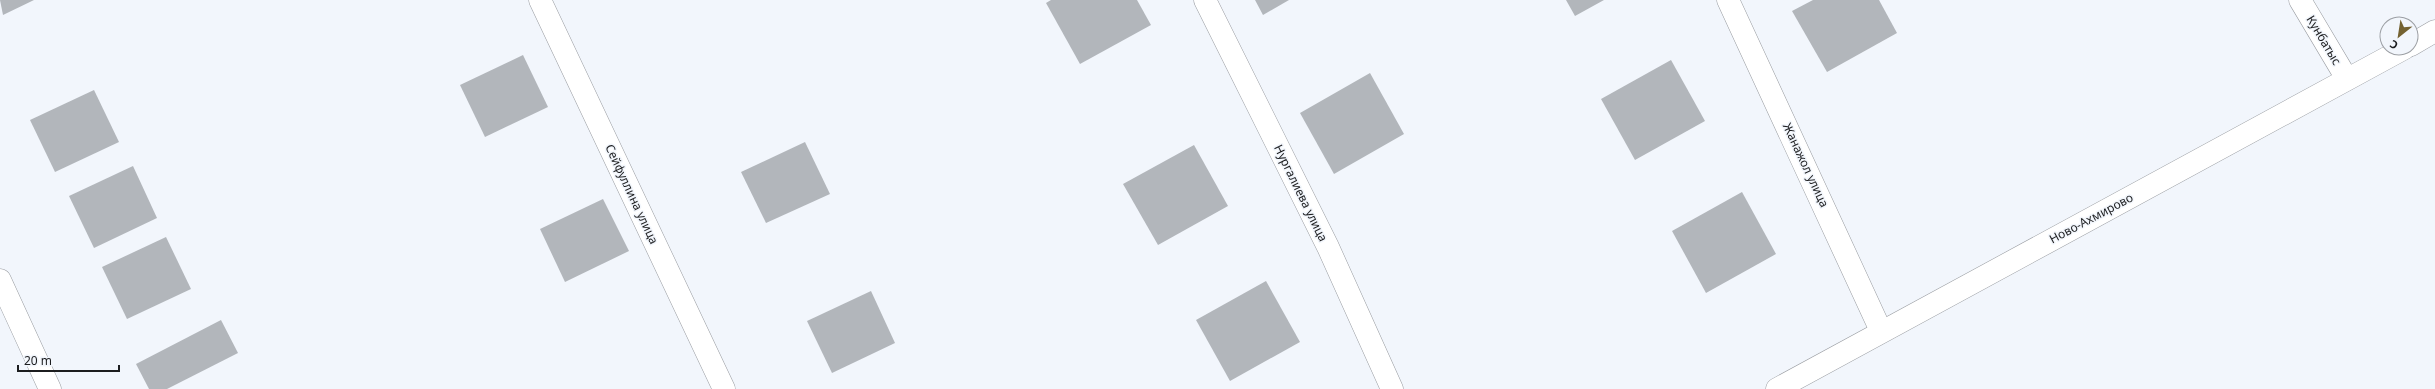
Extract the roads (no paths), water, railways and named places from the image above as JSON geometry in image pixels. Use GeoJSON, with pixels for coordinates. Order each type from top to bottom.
{"type":"FeatureCollection","features":[{"type":"Feature","properties":{"kind":"street","name":"Сейфуллина улица"},"geometry":{"type":"LineString","coordinates":[[540,0],[724,389]]}},
{"type":"Feature","properties":{"kind":"street","name":"Нургалиева улица"},"geometry":{"type":"LineString","coordinates":[[1205,0],[1328,247],[1392,389]]}},
{"type":"Feature","properties":{"kind":"street","name":"Жанажол улица"},"geometry":{"type":"LineString","coordinates":[[1728,0],[1881,331]]}},
{"type":"Feature","properties":{"kind":"street","name":"Кунбатыс"},"geometry":{"type":"LineString","coordinates":[[2300,0],[2347,80]]}},
{"type":"Feature","properties":{"kind":"street"},"geometry":{"type":"LineString","coordinates":[[2419,41],[2435,32]]}},
{"type":"Feature","properties":{"kind":"street","name":"Ново-Ахмирово"},"geometry":{"type":"LineString","coordinates":[[1778,389],[1881,331],[2390,56]]}},
{"type":"Feature","properties":{"kind":"street"},"geometry":{"type":"LineString","coordinates":[[0,280],[50,389]]}}]}
